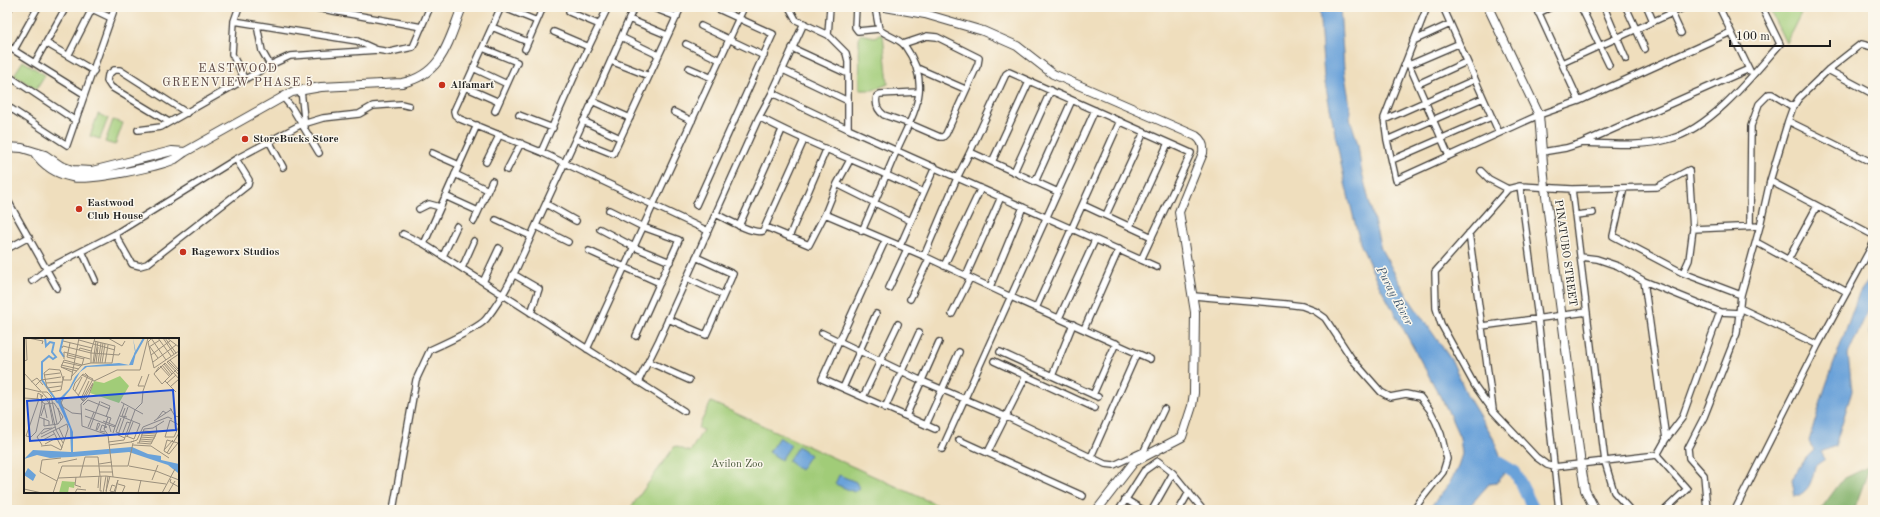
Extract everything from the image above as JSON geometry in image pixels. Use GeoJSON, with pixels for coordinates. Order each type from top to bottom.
{"type":"FeatureCollection","features":[{"type":"Feature","properties":{"kind":"street"},"geometry":{"type":"LineString","coordinates":[[7,12],[10,7]]}},
{"type":"Feature","properties":{"kind":"street"},"geometry":{"type":"LineString","coordinates":[[14,50],[38,7]]}},
{"type":"Feature","properties":{"kind":"street"},"geometry":{"type":"LineString","coordinates":[[35,62],[66,7]]}},
{"type":"Feature","properties":{"kind":"street"},"geometry":{"type":"LineString","coordinates":[[7,106],[67,144],[84,94],[94,71],[115,7]]}},
{"type":"Feature","properties":{"kind":"street"},"geometry":{"type":"LineString","coordinates":[[239,7],[234,21],[232,54],[246,80]]}},
{"type":"Feature","properties":{"kind":"street"},"geometry":{"type":"LineString","coordinates":[[311,7],[422,27]]}},
{"type":"Feature","properties":{"kind":"street"},"geometry":{"type":"LineString","coordinates":[[234,21],[357,42],[378,50],[390,52],[413,47],[430,7]]}},
{"type":"Feature","properties":{"kind":"street"},"geometry":{"type":"LineString","coordinates":[[7,147],[22,148],[34,152],[40,161],[51,169],[70,177],[80,179],[93,178],[175,159],[282,96],[301,90],[321,87],[402,83],[422,77],[438,63],[462,7]]}},
{"type":"Feature","properties":{"kind":"street"},"geometry":{"type":"LineString","coordinates":[[537,21],[502,7],[454,111],[455,115],[460,119],[500,134],[541,152],[708,231]]}},
{"type":"Feature","properties":{"kind":"street"},"geometry":{"type":"LineString","coordinates":[[525,49],[543,7]]}},
{"type":"Feature","properties":{"kind":"street"},"geometry":{"type":"LineString","coordinates":[[541,152],[570,86],[608,7]]}},
{"type":"Feature","properties":{"kind":"street"},"geometry":{"type":"LineString","coordinates":[[393,510],[416,380],[430,350],[445,344],[485,321],[502,295],[565,164],[634,7]]}},
{"type":"Feature","properties":{"kind":"street"},"geometry":{"type":"LineString","coordinates":[[651,7],[677,17]]}},
{"type":"Feature","properties":{"kind":"street"},"geometry":{"type":"LineString","coordinates":[[576,139],[613,154],[681,7]]}},
{"type":"Feature","properties":{"kind":"street"},"geometry":{"type":"LineString","coordinates":[[696,205],[773,34],[714,7]]}},
{"type":"Feature","properties":{"kind":"street"},"geometry":{"type":"LineString","coordinates":[[587,349],[626,267],[744,7]]}},
{"type":"Feature","properties":{"kind":"street"},"geometry":{"type":"LineString","coordinates":[[789,7],[796,20],[828,35],[846,53],[848,74],[848,129]]}},
{"type":"Feature","properties":{"kind":"street"},"geometry":{"type":"LineString","coordinates":[[828,35],[830,7]]}},
{"type":"Feature","properties":{"kind":"street"},"geometry":{"type":"LineString","coordinates":[[856,7],[855,27],[858,31],[879,30],[904,44],[917,68],[918,92],[918,104],[910,124],[862,230]]}},
{"type":"Feature","properties":{"kind":"street"},"geometry":{"type":"LineString","coordinates":[[875,7],[879,30]]}},
{"type":"Feature","properties":{"kind":"street"},"geometry":{"type":"LineString","coordinates":[[885,7],[925,14],[983,31],[1017,46],[1053,74],[1200,138],[1204,145],[1203,153],[1179,212],[1194,296],[1194,393],[1192,406],[1182,436],[1134,462],[1097,510]]}},
{"type":"Feature","properties":{"kind":"street"},"geometry":{"type":"LineString","coordinates":[[1427,7],[1413,41],[1408,63],[1384,120],[1396,180],[1539,115],[1579,101],[1731,32]]}},
{"type":"Feature","properties":{"kind":"street"},"geometry":{"type":"LineString","coordinates":[[1443,7],[1458,44],[1499,133]]}},
{"type":"Feature","properties":{"kind":"street","name":"PINATUBO STREET"},"geometry":{"type":"LineString","coordinates":[[1488,7],[1539,115],[1545,188],[1581,465],[1585,490],[1595,510]]}},
{"type":"Feature","properties":{"kind":"street"},"geometry":{"type":"LineString","coordinates":[[1551,7],[1537,10],[1579,101]]}},
{"type":"Feature","properties":{"kind":"street"},"geometry":{"type":"LineString","coordinates":[[1581,7],[1609,66]]}},
{"type":"Feature","properties":{"kind":"street"},"geometry":{"type":"LineString","coordinates":[[1604,7],[1618,36],[1626,59]]}},
{"type":"Feature","properties":{"kind":"street"},"geometry":{"type":"LineString","coordinates":[[1626,7],[1645,49]]}},
{"type":"Feature","properties":{"kind":"street"},"geometry":{"type":"LineString","coordinates":[[1647,7],[1653,21]]}},
{"type":"Feature","properties":{"kind":"street"},"geometry":{"type":"LineString","coordinates":[[1562,63],[1653,21],[1670,10],[1685,7]]}},
{"type":"Feature","properties":{"kind":"street"},"geometry":{"type":"LineString","coordinates":[[1719,7],[1752,75]]}},
{"type":"Feature","properties":{"kind":"street"},"geometry":{"type":"LineString","coordinates":[[1582,143],[1634,144],[1672,139],[1691,130],[1720,109],[1780,44],[1762,7]]}},
{"type":"Feature","properties":{"kind":"street"},"geometry":{"type":"LineString","coordinates":[[68,56],[92,8],[111,18]]}},
{"type":"Feature","properties":{"kind":"street"},"geometry":{"type":"LineString","coordinates":[[1670,10],[1681,33]]}},
{"type":"Feature","properties":{"kind":"street"},"geometry":{"type":"LineString","coordinates":[[569,12],[600,25]]}},
{"type":"Feature","properties":{"kind":"street"},"geometry":{"type":"LineString","coordinates":[[629,19],[667,35]]}},
{"type":"Feature","properties":{"kind":"street"},"geometry":{"type":"LineString","coordinates":[[638,382],[649,362],[759,117],[772,93],[804,23]]}},
{"type":"Feature","properties":{"kind":"street"},"geometry":{"type":"LineString","coordinates":[[1413,41],[1450,24]]}},
{"type":"Feature","properties":{"kind":"street"},"geometry":{"type":"LineString","coordinates":[[257,25],[262,51],[270,65]]}},
{"type":"Feature","properties":{"kind":"street"},"geometry":{"type":"LineString","coordinates":[[701,26],[764,56]]}},
{"type":"Feature","properties":{"kind":"street"},"geometry":{"type":"LineString","coordinates":[[492,27],[528,42]]}},
{"type":"Feature","properties":{"kind":"street"},"geometry":{"type":"LineString","coordinates":[[554,32],[589,47]]}},
{"type":"Feature","properties":{"kind":"street"},"geometry":{"type":"LineString","coordinates":[[904,44],[930,35],[977,56],[979,61],[948,130],[943,137],[880,112],[876,106],[877,96],[884,93],[918,92]]}},
{"type":"Feature","properties":{"kind":"street"},"geometry":{"type":"LineString","coordinates":[[621,37],[658,55]]}},
{"type":"Feature","properties":{"kind":"street"},"geometry":{"type":"LineString","coordinates":[[46,43],[94,71]]}},
{"type":"Feature","properties":{"kind":"street"},"geometry":{"type":"LineString","coordinates":[[686,44],[720,60]]}},
{"type":"Feature","properties":{"kind":"street"},"geometry":{"type":"LineString","coordinates":[[1408,63],[1458,44]]}},
{"type":"Feature","properties":{"kind":"street"},"geometry":{"type":"LineString","coordinates":[[1707,510],[1704,475],[1689,458],[1688,448],[1704,416],[1738,333],[1741,294],[1756,242],[1770,181],[1793,107],[1799,98],[1828,70],[1861,44],[1873,47]]}},
{"type":"Feature","properties":{"kind":"street"},"geometry":{"type":"LineString","coordinates":[[7,46],[35,62],[84,94]]}},
{"type":"Feature","properties":{"kind":"street"},"geometry":{"type":"LineString","coordinates":[[483,48],[517,62],[495,111]]}},
{"type":"Feature","properties":{"kind":"street"},"geometry":{"type":"LineString","coordinates":[[792,48],[848,74]]}},
{"type":"Feature","properties":{"kind":"street"},"geometry":{"type":"LineString","coordinates":[[138,130],[161,127],[270,65],[290,56],[378,50]]}},
{"type":"Feature","properties":{"kind":"street"},"geometry":{"type":"LineString","coordinates":[[611,61],[649,76]]}},
{"type":"Feature","properties":{"kind":"street"},"geometry":{"type":"LineString","coordinates":[[1418,84],[1466,62]]}},
{"type":"Feature","properties":{"kind":"street"},"geometry":{"type":"LineString","coordinates":[[1408,63],[1449,156]]}},
{"type":"Feature","properties":{"kind":"street"},"geometry":{"type":"LineString","coordinates":[[473,68],[507,84]]}},
{"type":"Feature","properties":{"kind":"street"},"geometry":{"type":"LineString","coordinates":[[689,68],[712,78]]}},
{"type":"Feature","properties":{"kind":"street"},"geometry":{"type":"LineString","coordinates":[[917,68],[966,89]]}},
{"type":"Feature","properties":{"kind":"street"},"geometry":{"type":"LineString","coordinates":[[1542,152],[1566,148],[1582,143],[1749,69]]}},
{"type":"Feature","properties":{"kind":"street"},"geometry":{"type":"LineString","coordinates":[[169,122],[111,87],[107,81],[108,75],[114,70],[120,70],[187,113]]}},
{"type":"Feature","properties":{"kind":"street"},"geometry":{"type":"LineString","coordinates":[[783,70],[848,101]]}},
{"type":"Feature","properties":{"kind":"street"},"geometry":{"type":"LineString","coordinates":[[1828,70],[1873,94]]}},
{"type":"Feature","properties":{"kind":"street"},"geometry":{"type":"LineString","coordinates":[[910,299],[957,178],[1007,72],[1051,90],[1191,153],[1140,260]]}},
{"type":"Feature","properties":{"kind":"street"},"geometry":{"type":"LineString","coordinates":[[7,75],[76,121]]}},
{"type":"Feature","properties":{"kind":"street"},"geometry":{"type":"LineString","coordinates":[[1384,120],[1474,80]]}},
{"type":"Feature","properties":{"kind":"street"},"geometry":{"type":"LineString","coordinates":[[992,162],[1029,82]]}},
{"type":"Feature","properties":{"kind":"street"},"geometry":{"type":"LineString","coordinates":[[465,87],[499,102]]}},
{"type":"Feature","properties":{"kind":"street"},"geometry":{"type":"LineString","coordinates":[[301,90],[301,109],[304,131],[319,153]]}},
{"type":"Feature","properties":{"kind":"street"},"geometry":{"type":"LineString","coordinates":[[1014,172],[1051,90]]}},
{"type":"Feature","properties":{"kind":"street"},"geometry":{"type":"LineString","coordinates":[[772,93],[848,129],[1157,267]]}},
{"type":"Feature","properties":{"kind":"street"},"geometry":{"type":"LineString","coordinates":[[1750,226],[1751,126],[1759,104],[1769,94],[1772,94],[1793,107]]}},
{"type":"Feature","properties":{"kind":"street"},"geometry":{"type":"LineString","coordinates":[[282,96],[303,125]]}},
{"type":"Feature","properties":{"kind":"street"},"geometry":{"type":"LineString","coordinates":[[1387,140],[1483,98]]}},
{"type":"Feature","properties":{"kind":"street"},"geometry":{"type":"LineString","coordinates":[[1035,182],[1072,100]]}},
{"type":"Feature","properties":{"kind":"street"},"geometry":{"type":"LineString","coordinates":[[592,101],[630,118]]}},
{"type":"Feature","properties":{"kind":"street"},"geometry":{"type":"LineString","coordinates":[[32,280],[47,269],[115,234],[236,159],[303,125],[323,118],[359,114],[373,106],[401,104],[409,106]]}},
{"type":"Feature","properties":{"kind":"street"},"geometry":{"type":"LineString","coordinates":[[942,449],[1096,110]]}},
{"type":"Feature","properties":{"kind":"street"},"geometry":{"type":"LineString","coordinates":[[674,112],[692,121]]}},
{"type":"Feature","properties":{"kind":"street"},"geometry":{"type":"LineString","coordinates":[[519,115],[552,128]]}},
{"type":"Feature","properties":{"kind":"street"},"geometry":{"type":"LineString","coordinates":[[759,117],[782,130],[826,150],[887,174],[923,192]]}},
{"type":"Feature","properties":{"kind":"street"},"geometry":{"type":"LineString","coordinates":[[1392,160],[1491,117]]}},
{"type":"Feature","properties":{"kind":"street"},"geometry":{"type":"LineString","coordinates":[[1036,308],[1120,121]]}},
{"type":"Feature","properties":{"kind":"street"},"geometry":{"type":"LineString","coordinates":[[1788,121],[1873,163]]}},
{"type":"Feature","properties":{"kind":"street"},"geometry":{"type":"LineString","coordinates":[[583,122],[620,138]]}},
{"type":"Feature","properties":{"kind":"street"},"geometry":{"type":"LineString","coordinates":[[424,244],[477,125]]}},
{"type":"Feature","properties":{"kind":"street"},"geometry":{"type":"LineString","coordinates":[[739,226],[782,130]]}},
{"type":"Feature","properties":{"kind":"street"},"geometry":{"type":"LineString","coordinates":[[1106,215],[1144,132]]}},
{"type":"Feature","properties":{"kind":"street"},"geometry":{"type":"LineString","coordinates":[[486,162],[500,134]]}},
{"type":"Feature","properties":{"kind":"street"},"geometry":{"type":"LineString","coordinates":[[716,214],[739,226],[760,232],[763,231],[804,140]]}},
{"type":"Feature","properties":{"kind":"street"},"geometry":{"type":"LineString","coordinates":[[269,141],[283,167]]}},
{"type":"Feature","properties":{"kind":"street"},"geometry":{"type":"LineString","coordinates":[[507,170],[521,143]]}},
{"type":"Feature","properties":{"kind":"street"},"geometry":{"type":"LineString","coordinates":[[1130,226],[1168,143]]}},
{"type":"Feature","properties":{"kind":"street"},"geometry":{"type":"LineString","coordinates":[[789,237],[826,150]]}},
{"type":"Feature","properties":{"kind":"street"},"geometry":{"type":"LineString","coordinates":[[970,152],[1058,192]]}},
{"type":"Feature","properties":{"kind":"street"},"geometry":{"type":"LineString","coordinates":[[432,153],[459,165]]}},
{"type":"Feature","properties":{"kind":"street"},"geometry":{"type":"LineString","coordinates":[[115,234],[132,264],[140,266],[147,264],[248,185],[249,180],[236,159]]}},
{"type":"Feature","properties":{"kind":"street"},"geometry":{"type":"LineString","coordinates":[[766,227],[807,245],[810,244],[825,214],[837,184],[850,160]]}},
{"type":"Feature","properties":{"kind":"street"},"geometry":{"type":"LineString","coordinates":[[900,246],[935,167]]}},
{"type":"Feature","properties":{"kind":"street"},"geometry":{"type":"LineString","coordinates":[[1657,455],[1554,467],[1547,465],[1536,457],[1493,411],[1475,386],[1441,324],[1436,308],[1435,272],[1508,189],[1520,186],[1545,188],[1624,188],[1660,186],[1689,170],[1693,229],[1689,260],[1683,273]]}},
{"type":"Feature","properties":{"kind":"street"},"geometry":{"type":"LineString","coordinates":[[1481,171],[1489,179],[1508,189]]}},
{"type":"Feature","properties":{"kind":"street"},"geometry":{"type":"LineString","coordinates":[[455,174],[488,190]]}},
{"type":"Feature","properties":{"kind":"street"},"geometry":{"type":"LineString","coordinates":[[474,221],[492,181]]}},
{"type":"Feature","properties":{"kind":"street"},"geometry":{"type":"LineString","coordinates":[[1770,181],[1873,235]]}},
{"type":"Feature","properties":{"kind":"street"},"geometry":{"type":"LineString","coordinates":[[837,184],[911,221]]}},
{"type":"Feature","properties":{"kind":"street"},"geometry":{"type":"LineString","coordinates":[[1520,186],[1538,318],[1559,510]]}},
{"type":"Feature","properties":{"kind":"street"},"geometry":{"type":"LineString","coordinates":[[944,266],[980,188]]}},
{"type":"Feature","properties":{"kind":"street"},"geometry":{"type":"LineString","coordinates":[[1572,188],[1605,462],[1614,492],[1630,510]]}},
{"type":"Feature","properties":{"kind":"street"},"geometry":{"type":"LineString","coordinates":[[1624,188],[1613,236],[1683,273],[1741,294]]}},
{"type":"Feature","properties":{"kind":"street"},"geometry":{"type":"LineString","coordinates":[[446,196],[478,211]]}},
{"type":"Feature","properties":{"kind":"street"},"geometry":{"type":"LineString","coordinates":[[952,314],[1001,197]]}},
{"type":"Feature","properties":{"kind":"street"},"geometry":{"type":"LineString","coordinates":[[7,199],[29,237],[39,259],[47,269],[57,288]]}},
{"type":"Feature","properties":{"kind":"street"},"geometry":{"type":"LineString","coordinates":[[419,209],[429,204],[440,207]]}},
{"type":"Feature","properties":{"kind":"street"},"geometry":{"type":"LineString","coordinates":[[546,204],[576,221]]}},
{"type":"Feature","properties":{"kind":"street"},"geometry":{"type":"LineString","coordinates":[[1083,204],[1152,237]]}},
{"type":"Feature","properties":{"kind":"street"},"geometry":{"type":"LineString","coordinates":[[1788,260],[1817,206]]}},
{"type":"Feature","properties":{"kind":"street"},"geometry":{"type":"LineString","coordinates":[[990,287],[1023,207]]}},
{"type":"Feature","properties":{"kind":"street"},"geometry":{"type":"LineString","coordinates":[[610,210],[643,227],[679,240],[636,336]]}},
{"type":"Feature","properties":{"kind":"street"},"geometry":{"type":"LineString","coordinates":[[1576,215],[1593,213]]}},
{"type":"Feature","properties":{"kind":"street"},"geometry":{"type":"LineString","coordinates":[[825,214],[885,241],[926,257],[1150,359]]}},
{"type":"Feature","properties":{"kind":"street"},"geometry":{"type":"LineString","coordinates":[[496,220],[530,236]]}},
{"type":"Feature","properties":{"kind":"street"},"geometry":{"type":"LineString","coordinates":[[443,256],[457,226]]}},
{"type":"Feature","properties":{"kind":"street"},"geometry":{"type":"LineString","coordinates":[[536,226],[568,242]]}},
{"type":"Feature","properties":{"kind":"street"},"geometry":{"type":"LineString","coordinates":[[1693,229],[1760,226]]}},
{"type":"Feature","properties":{"kind":"street"},"geometry":{"type":"LineString","coordinates":[[600,229],[634,247],[670,262]]}},
{"type":"Feature","properties":{"kind":"street"},"geometry":{"type":"LineString","coordinates":[[1469,233],[1493,411]]}},
{"type":"Feature","properties":{"kind":"street"},"geometry":{"type":"LineString","coordinates":[[403,234],[424,244],[684,411]]}},
{"type":"Feature","properties":{"kind":"street"},"geometry":{"type":"LineString","coordinates":[[7,249],[29,237]]}},
{"type":"Feature","properties":{"kind":"street"},"geometry":{"type":"LineString","coordinates":[[1059,318],[1095,240]]}},
{"type":"Feature","properties":{"kind":"street"},"geometry":{"type":"LineString","coordinates":[[462,268],[474,241]]}},
{"type":"Feature","properties":{"kind":"street"},"geometry":{"type":"LineString","coordinates":[[885,241],[822,379],[935,429]]}},
{"type":"Feature","properties":{"kind":"street"},"geometry":{"type":"LineString","coordinates":[[1756,242],[1847,292]]}},
{"type":"Feature","properties":{"kind":"street"},"geometry":{"type":"LineString","coordinates":[[1735,510],[1818,345],[1873,244]]}},
{"type":"Feature","properties":{"kind":"street"},"geometry":{"type":"LineString","coordinates":[[483,282],[499,248]]}},
{"type":"Feature","properties":{"kind":"street"},"geometry":{"type":"LineString","coordinates":[[889,288],[907,249]]}},
{"type":"Feature","properties":{"kind":"street"},"geometry":{"type":"LineString","coordinates":[[1084,329],[1119,249]]}},
{"type":"Feature","properties":{"kind":"street"},"geometry":{"type":"LineString","coordinates":[[82,251],[96,280]]}},
{"type":"Feature","properties":{"kind":"street"},"geometry":{"type":"LineString","coordinates":[[589,251],[660,284]]}},
{"type":"Feature","properties":{"kind":"street"},"geometry":{"type":"LineString","coordinates":[[668,319],[705,335],[732,273],[696,257]]}},
{"type":"Feature","properties":{"kind":"street"},"geometry":{"type":"LineString","coordinates":[[1581,258],[1596,259],[1618,266],[1644,281],[1720,312],[1740,310],[1818,345]]}},
{"type":"Feature","properties":{"kind":"street"},"geometry":{"type":"LineString","coordinates":[[513,274],[539,288],[531,313]]}},
{"type":"Feature","properties":{"kind":"street"},"geometry":{"type":"LineString","coordinates":[[686,278],[723,295]]}},
{"type":"Feature","properties":{"kind":"street"},"geometry":{"type":"LineString","coordinates":[[1644,281],[1666,439]]}},
{"type":"Feature","properties":{"kind":"street"},"geometry":{"type":"LineString","coordinates":[[1194,296],[1286,304],[1302,306],[1315,311],[1325,318],[1352,359],[1382,392],[1390,397],[1406,394],[1420,397],[1430,410],[1436,422],[1441,434],[1447,459],[1443,472],[1420,500],[1414,510]]}},
{"type":"Feature","properties":{"kind":"street"},"geometry":{"type":"LineString","coordinates":[[1482,326],[1586,312]]}},
{"type":"Feature","properties":{"kind":"street"},"geometry":{"type":"LineString","coordinates":[[1657,455],[1666,439],[1682,418],[1720,312]]}},
{"type":"Feature","properties":{"kind":"street"},"geometry":{"type":"LineString","coordinates":[[843,388],[876,314]]}},
{"type":"Feature","properties":{"kind":"street"},"geometry":{"type":"LineString","coordinates":[[863,397],[898,324]]}},
{"type":"Feature","properties":{"kind":"street"},"geometry":{"type":"LineString","coordinates":[[1052,376],[1073,324]]}},
{"type":"Feature","properties":{"kind":"street"},"geometry":{"type":"LineString","coordinates":[[822,333],[902,372],[1007,417],[1105,464],[1114,465],[1144,451],[1164,409]]}},
{"type":"Feature","properties":{"kind":"street"},"geometry":{"type":"LineString","coordinates":[[885,408],[919,333]]}},
{"type":"Feature","properties":{"kind":"street"},"geometry":{"type":"LineString","coordinates":[[906,416],[938,342]]}},
{"type":"Feature","properties":{"kind":"street"},"geometry":{"type":"LineString","coordinates":[[1000,352],[1096,396],[1116,343]]}},
{"type":"Feature","properties":{"kind":"street"},"geometry":{"type":"LineString","coordinates":[[926,425],[959,352]]}},
{"type":"Feature","properties":{"kind":"street"},"geometry":{"type":"LineString","coordinates":[[1091,457],[1137,353]]}},
{"type":"Feature","properties":{"kind":"street"},"geometry":{"type":"LineString","coordinates":[[649,362],[689,380]]}},
{"type":"Feature","properties":{"kind":"street"},"geometry":{"type":"LineString","coordinates":[[994,362],[1095,408]]}},
{"type":"Feature","properties":{"kind":"street"},"geometry":{"type":"LineString","coordinates":[[988,452],[1007,417],[1026,376]]}},
{"type":"Feature","properties":{"kind":"street"},"geometry":{"type":"LineString","coordinates":[[959,440],[1083,496]]}},
{"type":"Feature","properties":{"kind":"street"},"geometry":{"type":"LineString","coordinates":[[1657,455],[1687,489],[1665,510]]}},
{"type":"Feature","properties":{"kind":"street"},"geometry":{"type":"LineString","coordinates":[[1119,510],[1144,471],[1155,461],[1162,462],[1173,473],[1203,510]]}},
{"type":"Feature","properties":{"kind":"street"},"geometry":{"type":"LineString","coordinates":[[1152,510],[1173,473]]}},
{"type":"Feature","properties":{"kind":"street"},"geometry":{"type":"LineString","coordinates":[[1179,510],[1189,492]]}},
{"type":"Feature","properties":{"kind":"street"},"geometry":{"type":"LineString","coordinates":[[1125,499],[1143,510]]}},
{"type":"Feature","properties":{"kind":"green space"},"geometry":{"type":"Polygon","coordinates":[[[1768,7],[1804,7],[1786,43],[1768,7]]]}},
{"type":"Feature","properties":{"kind":"green space"},"geometry":{"type":"Polygon","coordinates":[[[860,34],[875,37],[879,34],[883,34],[888,84],[873,90],[860,90],[860,34]]]}},
{"type":"Feature","properties":{"kind":"green space"},"geometry":{"type":"Polygon","coordinates":[[[23,61],[45,75],[36,89],[14,75],[23,61]]]}},
{"type":"Feature","properties":{"kind":"green space"},"geometry":{"type":"Polygon","coordinates":[[[98,114],[108,118],[100,139],[90,136],[98,114]]]}},
{"type":"Feature","properties":{"kind":"green space"},"geometry":{"type":"Polygon","coordinates":[[[113,120],[123,123],[115,145],[105,142],[113,120]]]}},
{"type":"Feature","properties":{"kind":"green space","name":"Avilon Zoo"},"geometry":{"type":"Polygon","coordinates":[[[711,402],[948,510],[629,510],[675,446],[690,452],[703,430],[698,428],[711,402]]]}},
{"type":"Feature","properties":{"kind":"green space"},"geometry":{"type":"Polygon","coordinates":[[[1870,466],[1854,510],[1820,510],[1843,479],[1870,466]]]}},
{"type":"Feature","properties":{"kind":"water","name":"Puray River"},"geometry":{"type":"Polygon","coordinates":[[[1319,7],[1340,7],[1344,69],[1350,106],[1350,118],[1358,144],[1361,168],[1381,249],[1409,299],[1452,361],[1468,397],[1493,438],[1505,472],[1497,483],[1489,484],[1466,510],[1428,510],[1449,484],[1457,469],[1462,454],[1460,438],[1447,409],[1377,281],[1360,243],[1345,183],[1324,78],[1319,7]]]}},
{"type":"Feature","properties":{"kind":"water"},"geometry":{"type":"Polygon","coordinates":[[[1872,276],[1873,300],[1848,354],[1852,391],[1835,446],[1821,452],[1825,459],[1815,466],[1810,485],[1804,492],[1795,497],[1792,480],[1803,461],[1814,450],[1809,441],[1825,388],[1859,293],[1872,276]]]}},
{"type":"Feature","properties":{"kind":"water"},"geometry":{"type":"Polygon","coordinates":[[[1873,316],[1873,344],[1869,333],[1873,316]]]}},
{"type":"Feature","properties":{"kind":"water"},"geometry":{"type":"Polygon","coordinates":[[[779,437],[791,445],[781,460],[769,452],[779,437]]]}},
{"type":"Feature","properties":{"kind":"water"},"geometry":{"type":"Polygon","coordinates":[[[798,446],[810,455],[800,470],[788,461],[798,446]]]}},
{"type":"Feature","properties":{"kind":"water"},"geometry":{"type":"Polygon","coordinates":[[[839,475],[856,482],[859,488],[854,492],[835,484],[839,475]]]}},
{"type":"Feature","properties":{"kind":"waterway"},"geometry":{"type":"LineString","coordinates":[[1491,458],[1515,472],[1534,510]]}},
{"type":"Feature","properties":{"kind":"place","name":"Alfamart"},"geometry":{"type":"Point","coordinates":[442,85]}},
{"type":"Feature","properties":{"kind":"place","name":"StoreBucks Store"},"geometry":{"type":"Point","coordinates":[245,139]}},
{"type":"Feature","properties":{"kind":"place","name":"Eastwood Club House"},"geometry":{"type":"Point","coordinates":[79,209]}},
{"type":"Feature","properties":{"kind":"place","name":"Rageworx Studios"},"geometry":{"type":"Point","coordinates":[183,252]}},
{"type":"Feature","properties":{"kind":"district","name":"EASTWOOD GREENVIEW PHASE 5"},"geometry":{"type":"Point","coordinates":[238,76]}}]}
